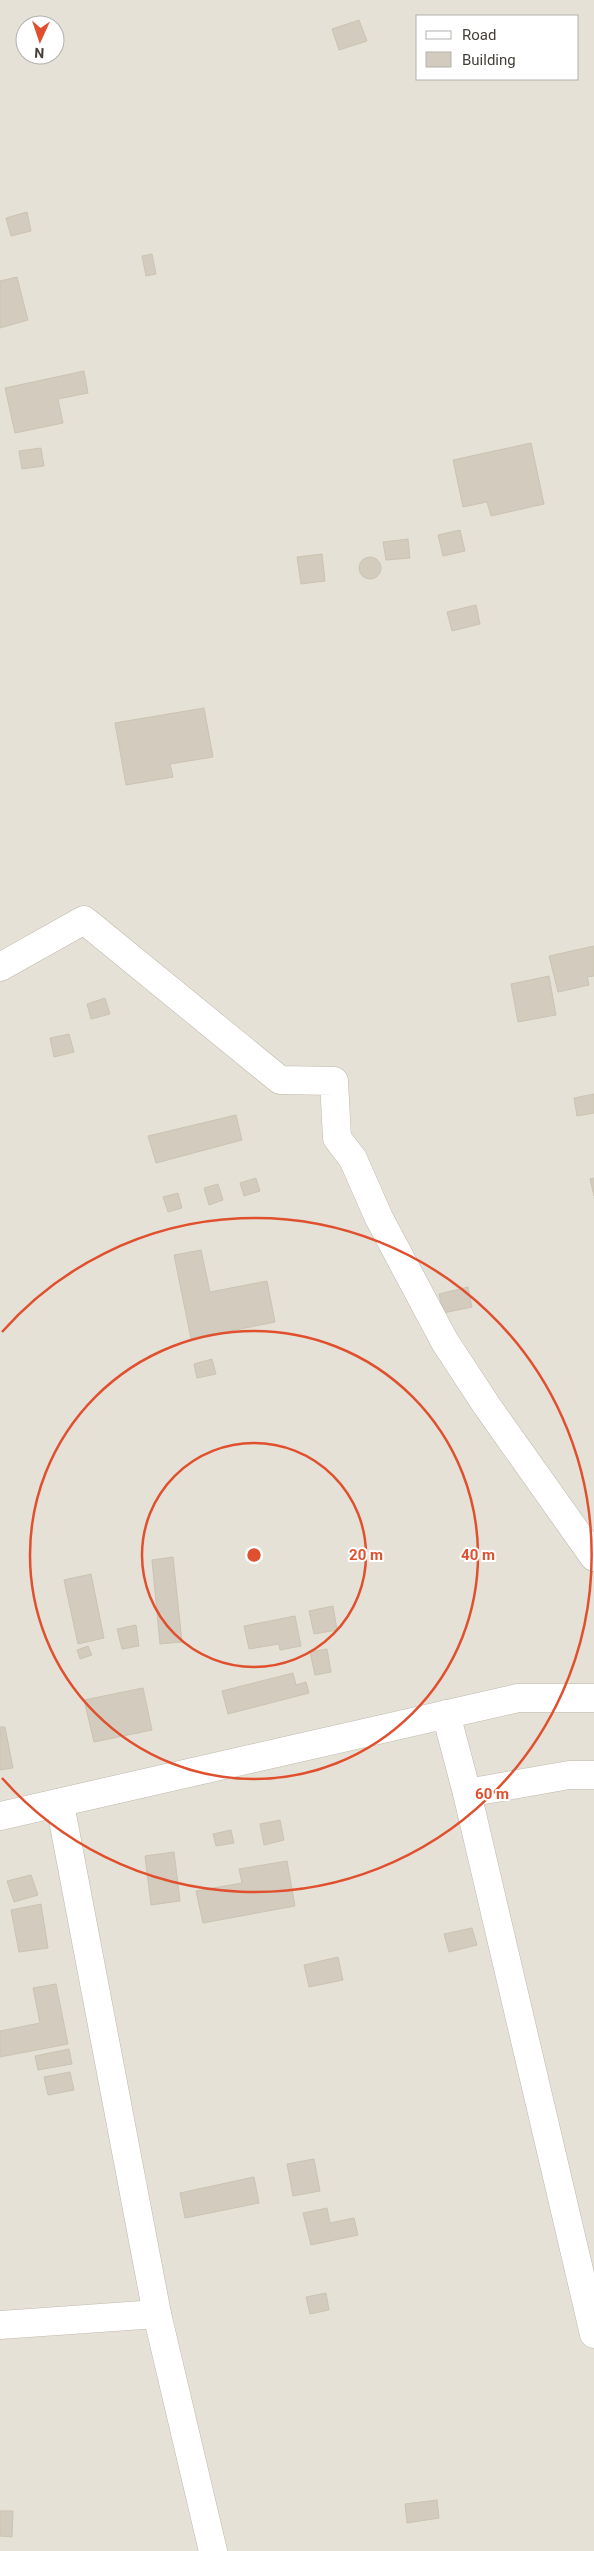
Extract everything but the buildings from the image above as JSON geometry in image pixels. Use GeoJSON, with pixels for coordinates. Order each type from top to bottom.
{"type":"FeatureCollection","features":[{"type":"Feature","properties":{"kind":"street"},"geometry":{"type":"LineString","coordinates":[[0,968],[84,920],[280,1080],[334,1081],[337,1138],[352,1159],[379,1218],[445,1342],[482,1399],[594,1557]]}},
{"type":"Feature","properties":{"kind":"street"},"geometry":{"type":"LineString","coordinates":[[0,1816],[60,1804],[518,1698],[594,1698]]}},
{"type":"Feature","properties":{"kind":"street"},"geometry":{"type":"LineString","coordinates":[[446,1714],[467,1793],[594,2334]]}},
{"type":"Feature","properties":{"kind":"street"},"geometry":{"type":"LineString","coordinates":[[467,1793],[569,1775],[594,1775]]}},
{"type":"Feature","properties":{"kind":"street"},"geometry":{"type":"LineString","coordinates":[[60,1804],[157,2314],[213,2551]]}},
{"type":"Feature","properties":{"kind":"street"},"geometry":{"type":"LineString","coordinates":[[0,2325],[157,2314]]}},
{"type":"Feature","properties":{"kind":"shaded area"},"geometry":{"type":"Polygon","coordinates":[[[0,0],[594,0],[594,2551],[0,2551],[0,0]]]}}]}
